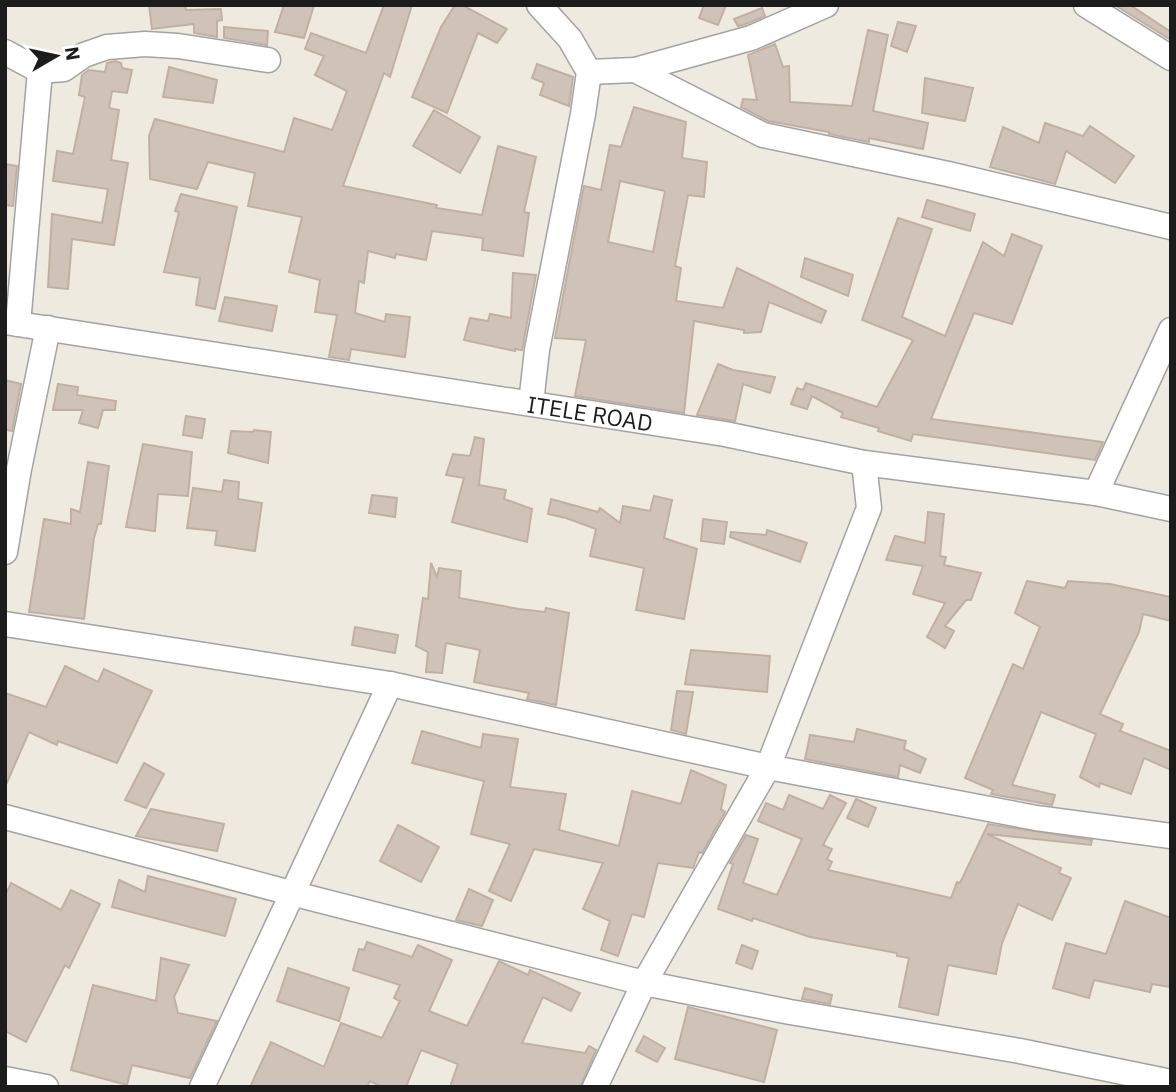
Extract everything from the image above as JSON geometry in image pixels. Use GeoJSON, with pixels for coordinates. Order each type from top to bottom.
{"type":"FeatureCollection","features":[{"type":"Feature","properties":{"kind":"street"},"geometry":{"type":"LineString","coordinates":[[531,403],[537,349],[589,72],[570,40],[539,5]]}},
{"type":"Feature","properties":{"kind":"street"},"geometry":{"type":"LineString","coordinates":[[589,72],[635,70],[751,37],[827,5]]}},
{"type":"Feature","properties":{"kind":"street"},"geometry":{"type":"LineString","coordinates":[[1086,5],[1171,58]]}},
{"type":"Feature","properties":{"kind":"street"},"geometry":{"type":"LineString","coordinates":[[5,52],[40,71],[64,69],[84,55],[107,47],[145,44],[178,46],[268,60]]}},
{"type":"Feature","properties":{"kind":"street"},"geometry":{"type":"LineString","coordinates":[[635,70],[764,135],[948,174],[1171,227]]}},
{"type":"Feature","properties":{"kind":"street"},"geometry":{"type":"LineString","coordinates":[[12,323],[40,71]]}},
{"type":"Feature","properties":{"kind":"street","name":"ITELE ROAD"},"geometry":{"type":"LineString","coordinates":[[12,323],[725,434],[864,463],[1096,493],[1171,509]]}},
{"type":"Feature","properties":{"kind":"street"},"geometry":{"type":"LineString","coordinates":[[5,552],[48,328]]}},
{"type":"Feature","properties":{"kind":"street"},"geometry":{"type":"LineString","coordinates":[[1096,493],[1171,330]]}},
{"type":"Feature","properties":{"kind":"street"},"geometry":{"type":"LineString","coordinates":[[864,463],[869,508]]}},
{"type":"Feature","properties":{"kind":"street"},"geometry":{"type":"LineString","coordinates":[[595,1087],[644,982],[768,766],[869,508],[891,467]]}},
{"type":"Feature","properties":{"kind":"street"},"geometry":{"type":"LineString","coordinates":[[5,624],[390,684],[768,766],[1036,818],[1171,836]]}},
{"type":"Feature","properties":{"kind":"street"},"geometry":{"type":"LineString","coordinates":[[202,1087],[390,684]]}},
{"type":"Feature","properties":{"kind":"street"},"geometry":{"type":"LineString","coordinates":[[5,817],[644,982],[790,1012],[1020,1051],[1171,1082]]}},
{"type":"Feature","properties":{"kind":"street"},"geometry":{"type":"LineString","coordinates":[[5,1079],[46,1087]]}},
{"type":"Feature","properties":{"kind":"building"},"geometry":{"type":"Polygon","coordinates":[[[149,5],[185,5],[186,10],[221,9],[222,20],[217,21],[217,37],[194,33],[194,24],[152,29],[149,5]]]}},
{"type":"Feature","properties":{"kind":"building"},"geometry":{"type":"Polygon","coordinates":[[[284,5],[314,5],[304,38],[275,32],[284,5]]]}},
{"type":"Feature","properties":{"kind":"building"},"geometry":{"type":"Polygon","coordinates":[[[384,5],[412,5],[390,77],[384,73],[343,186],[437,205],[436,208],[482,215],[498,146],[536,157],[524,212],[529,213],[523,256],[482,250],[483,238],[432,231],[426,260],[396,254],[395,258],[368,251],[364,283],[359,281],[355,313],[385,322],[386,314],[410,317],[405,357],[351,349],[349,360],[329,357],[337,315],[315,312],[320,280],[289,272],[302,217],[248,206],[255,173],[208,162],[197,189],[150,179],[149,136],[155,119],[284,152],[294,118],[332,130],[347,91],[315,75],[324,56],[305,49],[311,33],[366,53],[384,5]]]}},
{"type":"Feature","properties":{"kind":"building"},"geometry":{"type":"Polygon","coordinates":[[[455,5],[462,5],[507,29],[497,43],[478,33],[447,113],[412,97],[441,27],[455,5]]]}},
{"type":"Feature","properties":{"kind":"building"},"geometry":{"type":"Polygon","coordinates":[[[704,5],[726,5],[718,25],[699,18],[704,5]]]}},
{"type":"Feature","properties":{"kind":"building"},"geometry":{"type":"Polygon","coordinates":[[[1115,5],[1130,5],[1171,32],[1171,40],[1115,5]]]}},
{"type":"Feature","properties":{"kind":"building"},"geometry":{"type":"Polygon","coordinates":[[[762,8],[765,16],[746,24],[738,26],[734,19],[762,8]]]}},
{"type":"Feature","properties":{"kind":"building"},"geometry":{"type":"Polygon","coordinates":[[[898,22],[916,26],[907,52],[891,46],[898,22]]]}},
{"type":"Feature","properties":{"kind":"building"},"geometry":{"type":"Polygon","coordinates":[[[224,27],[268,31],[267,45],[224,38],[224,27]]]}},
{"type":"Feature","properties":{"kind":"building"},"geometry":{"type":"Polygon","coordinates":[[[868,30],[888,35],[873,111],[928,123],[923,149],[869,138],[869,142],[768,121],[741,107],[743,99],[757,100],[748,55],[775,44],[783,67],[789,66],[790,102],[852,106],[868,30]]]}},
{"type":"Feature","properties":{"kind":"building"},"geometry":{"type":"Polygon","coordinates":[[[107,63],[121,63],[122,68],[132,70],[127,93],[112,91],[109,108],[119,110],[111,160],[128,163],[114,245],[72,239],[68,289],[48,287],[52,214],[102,223],[108,189],[53,181],[57,151],[73,154],[85,97],[79,95],[82,75],[89,70],[105,72],[107,63]]]}},
{"type":"Feature","properties":{"kind":"building"},"geometry":{"type":"Polygon","coordinates":[[[537,64],[573,77],[569,106],[540,95],[544,83],[532,78],[537,64]]]}},
{"type":"Feature","properties":{"kind":"building"},"geometry":{"type":"Polygon","coordinates":[[[169,67],[217,80],[213,103],[163,97],[169,67]]]}},
{"type":"Feature","properties":{"kind":"building"},"geometry":{"type":"Polygon","coordinates":[[[925,78],[973,88],[965,121],[922,113],[925,78]]]}},
{"type":"Feature","properties":{"kind":"building"},"geometry":{"type":"Polygon","coordinates":[[[634,107],[686,122],[682,158],[707,162],[704,197],[688,195],[675,266],[681,268],[676,301],[723,308],[737,268],[826,311],[821,323],[769,302],[761,332],[744,333],[744,330],[694,321],[684,413],[575,396],[586,340],[555,338],[584,186],[601,190],[610,145],[621,147],[634,107]],[[620,181],[608,242],[653,252],[665,191],[620,181]]]}},
{"type":"Feature","properties":{"kind":"building"},"geometry":{"type":"Polygon","coordinates":[[[434,110],[480,137],[460,173],[413,146],[434,110]]]}},
{"type":"Feature","properties":{"kind":"building"},"geometry":{"type":"Polygon","coordinates":[[[1045,123],[1083,136],[1090,126],[1134,156],[1115,183],[1066,151],[1055,184],[990,167],[1003,127],[1039,143],[1045,123]]]}},
{"type":"Feature","properties":{"kind":"building"},"geometry":{"type":"Polygon","coordinates":[[[5,164],[17,166],[13,206],[5,205],[5,164]]]}},
{"type":"Feature","properties":{"kind":"building"},"geometry":{"type":"Polygon","coordinates":[[[181,194],[237,207],[215,309],[196,305],[200,278],[164,272],[179,212],[175,211],[181,194]]]}},
{"type":"Feature","properties":{"kind":"building"},"geometry":{"type":"Polygon","coordinates":[[[927,200],[975,214],[970,231],[922,217],[927,200]]]}},
{"type":"Feature","properties":{"kind":"building"},"geometry":{"type":"Polygon","coordinates":[[[898,218],[932,229],[902,317],[945,336],[983,242],[1004,256],[1012,234],[1042,246],[1012,324],[974,313],[931,419],[1103,442],[1095,460],[913,434],[911,441],[841,417],[843,413],[812,396],[807,409],[791,404],[797,388],[803,390],[806,383],[877,407],[913,340],[862,320],[898,218]]]}},
{"type":"Feature","properties":{"kind":"building"},"geometry":{"type":"Polygon","coordinates":[[[805,258],[853,275],[848,296],[801,277],[805,258]]]}},
{"type":"Feature","properties":{"kind":"building"},"geometry":{"type":"Polygon","coordinates":[[[513,273],[536,275],[522,350],[515,351],[464,340],[470,318],[488,321],[490,314],[511,318],[513,273]]]}},
{"type":"Feature","properties":{"kind":"building"},"geometry":{"type":"Polygon","coordinates":[[[225,297],[277,306],[272,331],[219,321],[225,297]]]}},
{"type":"Feature","properties":{"kind":"building"},"geometry":{"type":"Polygon","coordinates":[[[718,364],[733,370],[775,377],[770,393],[743,384],[735,421],[697,415],[718,364]]]}},
{"type":"Feature","properties":{"kind":"building"},"geometry":{"type":"Polygon","coordinates":[[[5,380],[21,384],[12,431],[5,430],[5,380]]]}},
{"type":"Feature","properties":{"kind":"building"},"geometry":{"type":"Polygon","coordinates":[[[58,384],[78,387],[77,395],[116,401],[115,410],[103,410],[98,428],[79,423],[83,410],[53,410],[58,384]]]}},
{"type":"Feature","properties":{"kind":"building"},"geometry":{"type":"Polygon","coordinates":[[[186,416],[205,419],[202,438],[183,435],[186,416]]]}},
{"type":"Feature","properties":{"kind":"building"},"geometry":{"type":"Polygon","coordinates":[[[231,431],[271,432],[268,463],[228,453],[231,431]]]}},
{"type":"Feature","properties":{"kind":"building"},"geometry":{"type":"Polygon","coordinates":[[[475,437],[484,439],[479,485],[506,490],[504,499],[532,509],[527,542],[452,522],[464,478],[446,475],[453,454],[470,456],[475,437]]]}},
{"type":"Feature","properties":{"kind":"building"},"geometry":{"type":"Polygon","coordinates":[[[143,444],[192,452],[188,496],[158,494],[155,531],[126,527],[143,444]]]}},
{"type":"Feature","properties":{"kind":"building"},"geometry":{"type":"Polygon","coordinates":[[[88,462],[109,466],[101,524],[98,524],[94,538],[84,619],[29,612],[44,519],[71,524],[71,509],[80,512],[88,462]]]}},
{"type":"Feature","properties":{"kind":"building"},"geometry":{"type":"Polygon","coordinates":[[[224,480],[239,482],[238,499],[262,503],[255,551],[215,545],[217,531],[187,528],[193,488],[222,492],[224,480]]]}},
{"type":"Feature","properties":{"kind":"building"},"geometry":{"type":"Polygon","coordinates":[[[372,495],[397,498],[395,517],[369,513],[372,495]]]}},
{"type":"Feature","properties":{"kind":"building"},"geometry":{"type":"Polygon","coordinates":[[[654,496],[672,500],[664,538],[697,549],[684,619],[636,610],[644,568],[590,556],[596,529],[548,514],[551,499],[598,512],[600,508],[620,523],[623,506],[650,511],[654,496]]]}},
{"type":"Feature","properties":{"kind":"building"},"geometry":{"type":"Polygon","coordinates":[[[928,512],[944,514],[940,556],[946,557],[944,565],[981,573],[971,600],[966,600],[945,626],[954,631],[945,648],[927,637],[945,603],[913,594],[923,566],[886,560],[895,536],[925,543],[928,512]]]}},
{"type":"Feature","properties":{"kind":"building"},"geometry":{"type":"Polygon","coordinates":[[[703,519],[727,522],[724,544],[701,541],[703,519]]]}},
{"type":"Feature","properties":{"kind":"building"},"geometry":{"type":"Polygon","coordinates":[[[767,530],[807,543],[800,562],[730,537],[731,532],[766,535],[767,530]]]}},
{"type":"Feature","properties":{"kind":"building"},"geometry":{"type":"Polygon","coordinates":[[[431,563],[437,577],[439,568],[461,571],[459,598],[519,609],[545,612],[546,608],[569,613],[556,705],[527,699],[529,693],[474,682],[480,650],[446,643],[442,673],[426,672],[428,652],[416,646],[423,598],[428,599],[431,563]]]}},
{"type":"Feature","properties":{"kind":"building"},"geometry":{"type":"Polygon","coordinates":[[[1027,581],[1065,588],[1068,581],[1110,584],[1171,597],[1171,621],[1143,614],[1139,632],[1100,714],[1123,724],[1120,731],[1171,751],[1171,770],[1144,758],[1131,794],[1100,783],[1099,787],[1080,777],[1096,734],[1041,712],[1012,785],[1055,795],[1052,805],[991,794],[993,790],[965,778],[1013,664],[1023,669],[1040,627],[1015,613],[1027,581]]]}},
{"type":"Feature","properties":{"kind":"building"},"geometry":{"type":"Polygon","coordinates":[[[355,627],[398,635],[395,653],[352,645],[355,627]]]}},
{"type":"Feature","properties":{"kind":"building"},"geometry":{"type":"Polygon","coordinates":[[[691,650],[770,656],[767,692],[685,684],[691,650]]]}},
{"type":"Feature","properties":{"kind":"building"},"geometry":{"type":"Polygon","coordinates":[[[65,666],[98,682],[104,669],[152,691],[117,763],[58,741],[57,745],[29,732],[5,787],[5,693],[46,707],[65,666]]]}},
{"type":"Feature","properties":{"kind":"building"},"geometry":{"type":"Polygon","coordinates":[[[677,691],[693,692],[686,734],[671,730],[677,691]]]}},
{"type":"Feature","properties":{"kind":"building"},"geometry":{"type":"Polygon","coordinates":[[[857,729],[906,741],[904,749],[926,759],[920,773],[900,765],[898,777],[805,759],[810,735],[854,742],[857,729]]]}},
{"type":"Feature","properties":{"kind":"building"},"geometry":{"type":"Polygon","coordinates":[[[422,731],[481,748],[483,734],[518,739],[510,787],[566,794],[559,830],[619,846],[632,791],[681,804],[691,770],[726,785],[721,809],[725,812],[702,853],[699,852],[693,868],[658,863],[644,917],[632,914],[618,956],[601,950],[610,921],[583,909],[603,863],[534,849],[511,901],[489,891],[510,844],[471,834],[484,781],[412,763],[422,731]]]}},
{"type":"Feature","properties":{"kind":"building"},"geometry":{"type":"Polygon","coordinates":[[[144,763],[164,774],[146,808],[125,800],[144,763]]]}},
{"type":"Feature","properties":{"kind":"building"},"geometry":{"type":"Polygon","coordinates":[[[789,795],[823,809],[830,795],[846,803],[823,845],[832,849],[827,859],[832,862],[828,870],[951,898],[988,824],[1092,840],[1091,845],[987,834],[1061,868],[1059,873],[1071,878],[1052,920],[1018,904],[1002,943],[996,974],[948,965],[938,1015],[899,1007],[909,958],[897,956],[897,953],[810,937],[718,909],[733,864],[730,863],[746,835],[758,839],[743,883],[777,895],[802,839],[758,821],[766,803],[783,810],[789,795]]]}},
{"type":"Feature","properties":{"kind":"building"},"geometry":{"type":"Polygon","coordinates":[[[856,799],[876,808],[868,827],[847,818],[856,799]]]}},
{"type":"Feature","properties":{"kind":"building"},"geometry":{"type":"Polygon","coordinates":[[[151,809],[224,824],[217,851],[136,836],[151,809]]]}},
{"type":"Feature","properties":{"kind":"building"},"geometry":{"type":"Polygon","coordinates":[[[398,825],[439,847],[421,882],[380,861],[398,825]]]}},
{"type":"Feature","properties":{"kind":"building"},"geometry":{"type":"Polygon","coordinates":[[[148,876],[236,899],[225,936],[112,907],[119,880],[145,892],[148,876]]]}},
{"type":"Feature","properties":{"kind":"building"},"geometry":{"type":"Polygon","coordinates":[[[11,883],[61,910],[71,890],[100,904],[69,968],[65,965],[26,1042],[5,1031],[5,896],[11,883]]]}},
{"type":"Feature","properties":{"kind":"building"},"geometry":{"type":"Polygon","coordinates":[[[469,889],[493,900],[482,926],[456,920],[469,889]]]}},
{"type":"Feature","properties":{"kind":"building"},"geometry":{"type":"Polygon","coordinates":[[[1125,901],[1171,918],[1171,987],[1152,984],[1150,992],[1094,980],[1089,998],[1053,988],[1066,943],[1106,954],[1125,901]]]}},
{"type":"Feature","properties":{"kind":"building"},"geometry":{"type":"Polygon","coordinates":[[[367,942],[412,957],[418,945],[452,960],[429,1011],[467,1026],[499,961],[528,975],[530,970],[580,993],[571,1011],[543,997],[522,1043],[585,1053],[589,1046],[596,1050],[580,1087],[450,1087],[458,1064],[421,1050],[406,1087],[382,1087],[370,1081],[367,1087],[250,1087],[271,1042],[324,1067],[341,1023],[382,1038],[400,1001],[394,998],[400,985],[353,970],[359,949],[364,950],[367,942]]]}},
{"type":"Feature","properties":{"kind":"building"},"geometry":{"type":"Polygon","coordinates":[[[742,945],[758,951],[752,969],[736,963],[742,945]]]}},
{"type":"Feature","properties":{"kind":"building"},"geometry":{"type":"Polygon","coordinates":[[[161,958],[189,965],[174,997],[178,1013],[217,1021],[190,1078],[132,1065],[127,1085],[71,1070],[93,985],[156,1001],[161,958]]]}},
{"type":"Feature","properties":{"kind":"building"},"geometry":{"type":"Polygon","coordinates":[[[288,968],[349,988],[339,1021],[277,1001],[288,968]]]}},
{"type":"Feature","properties":{"kind":"building"},"geometry":{"type":"Polygon","coordinates":[[[805,988],[832,995],[830,1004],[802,999],[805,988]]]}},
{"type":"Feature","properties":{"kind":"building"},"geometry":{"type":"Polygon","coordinates":[[[688,1007],[777,1030],[764,1082],[675,1059],[688,1007]]]}},
{"type":"Feature","properties":{"kind":"building"},"geometry":{"type":"Polygon","coordinates":[[[644,1036],[665,1048],[657,1062],[636,1051],[644,1036]]]}}]}
